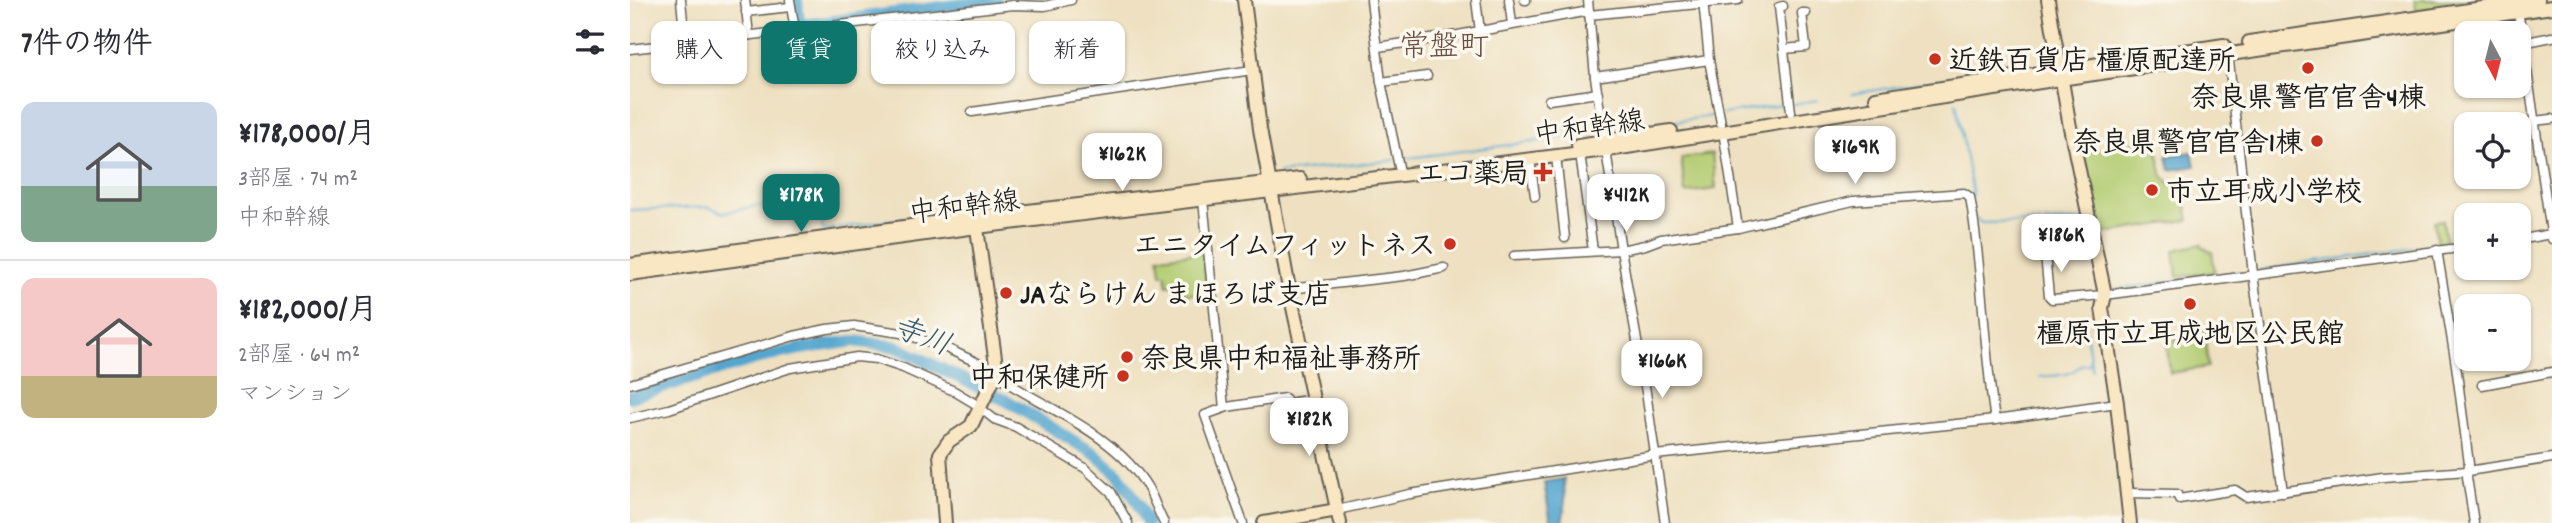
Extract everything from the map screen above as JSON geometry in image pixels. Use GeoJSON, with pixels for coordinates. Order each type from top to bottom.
{"type":"FeatureCollection","features":[{"type":"Feature","properties":{"kind":"main road"},"geometry":{"type":"LineString","coordinates":[[1244,0],[1270,187],[1289,289],[1339,517],[1264,523]]}},
{"type":"Feature","properties":{"kind":"main road"},"geometry":{"type":"LineString","coordinates":[[2048,0],[2105,295],[2102,308],[2117,402],[2130,523]]}},
{"type":"Feature","properties":{"kind":"main road","name":"中和幹線"},"geometry":{"type":"LineString","coordinates":[[1720,121],[1791,106],[2228,53],[2538,0]]}},
{"type":"Feature","properties":{"kind":"main road","name":"中和幹線"},"geometry":{"type":"LineString","coordinates":[[630,274],[976,222],[1203,200],[1398,162],[1605,139],[2517,5],[2552,7]]}},
{"type":"Feature","properties":{"kind":"main road","name":"中和幹線"},"geometry":{"type":"LineString","coordinates":[[630,265],[1270,187],[1580,153],[1605,139]]}},
{"type":"Feature","properties":{"kind":"main road"},"geometry":{"type":"LineString","coordinates":[[946,523],[940,454],[949,440],[971,426],[996,375],[976,222]]}},
{"type":"Feature","properties":{"kind":"street"},"geometry":{"type":"LineString","coordinates":[[681,0],[683,21]]}},
{"type":"Feature","properties":{"kind":"street"},"geometry":{"type":"LineString","coordinates":[[745,0],[749,35],[761,34]]}},
{"type":"Feature","properties":{"kind":"street"},"geometry":{"type":"LineString","coordinates":[[857,24],[1013,5],[1045,6],[1071,0]]}},
{"type":"Feature","properties":{"kind":"street"},"geometry":{"type":"LineString","coordinates":[[1371,0],[1381,82],[1398,162]]}},
{"type":"Feature","properties":{"kind":"street"},"geometry":{"type":"LineString","coordinates":[[1476,0],[1480,31]]}},
{"type":"Feature","properties":{"kind":"street"},"geometry":{"type":"LineString","coordinates":[[1509,0],[1512,24]]}},
{"type":"Feature","properties":{"kind":"street"},"geometry":{"type":"LineString","coordinates":[[1588,0],[1595,77],[1665,523]]}},
{"type":"Feature","properties":{"kind":"street"},"geometry":{"type":"LineString","coordinates":[[1378,47],[1589,13],[1738,0]]}},
{"type":"Feature","properties":{"kind":"street"},"geometry":{"type":"LineString","coordinates":[[1703,1],[1709,60],[1738,228]]}},
{"type":"Feature","properties":{"kind":"street"},"geometry":{"type":"LineString","coordinates":[[747,12],[790,3],[793,21]]}},
{"type":"Feature","properties":{"kind":"street"},"geometry":{"type":"LineString","coordinates":[[1783,6],[1779,7],[1791,106]]}},
{"type":"Feature","properties":{"kind":"street"},"geometry":{"type":"LineString","coordinates":[[1784,49],[1806,47],[1802,13],[1806,13]]}},
{"type":"Feature","properties":{"kind":"street"},"geometry":{"type":"LineString","coordinates":[[2531,41],[2552,37]]}},
{"type":"Feature","properties":{"kind":"street"},"geometry":{"type":"LineString","coordinates":[[630,50],[651,47]]}},
{"type":"Feature","properties":{"kind":"street"},"geometry":{"type":"LineString","coordinates":[[2228,53],[2253,274],[2283,492]]}},
{"type":"Feature","properties":{"kind":"street"},"geometry":{"type":"LineString","coordinates":[[1595,77],[1709,60]]}},
{"type":"Feature","properties":{"kind":"street"},"geometry":{"type":"LineString","coordinates":[[972,112],[1252,70]]}},
{"type":"Feature","properties":{"kind":"street"},"geometry":{"type":"LineString","coordinates":[[1381,82],[1427,76]]}},
{"type":"Feature","properties":{"kind":"street"},"geometry":{"type":"LineString","coordinates":[[1549,100],[1598,93]]}},
{"type":"Feature","properties":{"kind":"street"},"geometry":{"type":"LineString","coordinates":[[2530,98],[2549,199],[2551,234],[2531,238]]}},
{"type":"Feature","properties":{"kind":"street"},"geometry":{"type":"LineString","coordinates":[[2533,121],[2552,119]]}},
{"type":"Feature","properties":{"kind":"street"},"geometry":{"type":"LineString","coordinates":[[1580,153],[1593,251]]}},
{"type":"Feature","properties":{"kind":"street"},"geometry":{"type":"LineString","coordinates":[[1556,156],[1566,238]]}},
{"type":"Feature","properties":{"kind":"street"},"geometry":{"type":"LineString","coordinates":[[1530,159],[1535,196]]}},
{"type":"Feature","properties":{"kind":"street"},"geometry":{"type":"LineString","coordinates":[[1514,256],[1621,250],[1661,239],[1738,228],[1853,201],[1964,193],[1970,197],[1975,223],[1987,373],[1995,420]]}},
{"type":"Feature","properties":{"kind":"street"},"geometry":{"type":"LineString","coordinates":[[1203,200],[1224,408]]}},
{"type":"Feature","properties":{"kind":"street"},"geometry":{"type":"LineString","coordinates":[[2042,224],[2049,296],[2052,299],[2105,295],[2454,248]]}},
{"type":"Feature","properties":{"kind":"street"},"geometry":{"type":"LineString","coordinates":[[2437,250],[2456,365],[2474,523]]}},
{"type":"Feature","properties":{"kind":"street"},"geometry":{"type":"LineString","coordinates":[[1289,289],[1404,276],[1444,268]]}},
{"type":"Feature","properties":{"kind":"street"},"geometry":{"type":"LineString","coordinates":[[630,384],[794,336],[827,329],[854,326],[901,333],[944,346],[1107,442],[1148,488],[1164,523]]}},
{"type":"Feature","properties":{"kind":"street"},"geometry":{"type":"LineString","coordinates":[[630,418],[669,409],[790,368],[857,357],[876,359],[954,391],[994,419],[1016,427],[1093,474],[1111,492],[1128,523]]}},
{"type":"Feature","properties":{"kind":"street"},"geometry":{"type":"LineString","coordinates":[[2482,385],[2552,372]]}},
{"type":"Feature","properties":{"kind":"street"},"geometry":{"type":"LineString","coordinates":[[1242,523],[1205,415],[1224,408],[1285,398],[1289,403],[1313,400]]}},
{"type":"Feature","properties":{"kind":"street"},"geometry":{"type":"LineString","coordinates":[[1339,517],[1410,494],[1655,455],[1995,420],[2117,402]]}},
{"type":"Feature","properties":{"kind":"street"},"geometry":{"type":"LineString","coordinates":[[2128,493],[2177,494],[2179,499],[2235,490],[2246,497],[2383,477],[2468,471],[2552,458]]}},
{"type":"Feature","properties":{"kind":"green space"},"geometry":{"type":"Polygon","coordinates":[[[2415,0],[2482,0],[2483,1],[2416,10],[2415,0]]]}},
{"type":"Feature","properties":{"kind":"green space"},"geometry":{"type":"Polygon","coordinates":[[[2149,140],[2150,144],[2156,143],[2162,174],[2170,184],[2182,183],[2189,220],[2099,234],[2083,152],[2149,140]]]}},
{"type":"Feature","properties":{"kind":"green space"},"geometry":{"type":"Polygon","coordinates":[[[1712,154],[1716,189],[1685,193],[1681,158],[1712,154]]]}},
{"type":"Feature","properties":{"kind":"green space"},"geometry":{"type":"Polygon","coordinates":[[[2443,220],[2446,241],[2437,242],[2434,221],[2443,220]]]}},
{"type":"Feature","properties":{"kind":"green space"},"geometry":{"type":"Polygon","coordinates":[[[2202,244],[2202,247],[2212,252],[2215,272],[2177,277],[2174,250],[2202,244]]]}},
{"type":"Feature","properties":{"kind":"green space"},"geometry":{"type":"Polygon","coordinates":[[[1203,252],[1207,292],[1184,295],[1180,284],[1167,285],[1166,274],[1161,274],[1159,257],[1203,252]]]}},
{"type":"Feature","properties":{"kind":"green space"},"geometry":{"type":"Polygon","coordinates":[[[2205,325],[2208,367],[2170,373],[2167,347],[2172,341],[2184,339],[2183,327],[2205,325]]]}},
{"type":"Feature","properties":{"kind":"water"},"geometry":{"type":"Polygon","coordinates":[[[2192,152],[2195,166],[2170,170],[2167,156],[2192,152]]]}},
{"type":"Feature","properties":{"kind":"water"},"geometry":{"type":"Polygon","coordinates":[[[1564,479],[1565,505],[1562,523],[1551,523],[1544,482],[1564,479]]]}},
{"type":"Feature","properties":{"kind":"waterway"},"geometry":{"type":"LineString","coordinates":[[797,0],[799,21],[802,25],[996,0]]}},
{"type":"Feature","properties":{"kind":"waterway"},"geometry":{"type":"LineString","coordinates":[[2038,64],[2054,62]]}},
{"type":"Feature","properties":{"kind":"waterway"},"geometry":{"type":"LineString","coordinates":[[1851,94],[1952,78]]}},
{"type":"Feature","properties":{"kind":"waterway"},"geometry":{"type":"LineString","coordinates":[[1793,104],[1818,100]]}},
{"type":"Feature","properties":{"kind":"waterway"},"geometry":{"type":"LineString","coordinates":[[1956,102],[1973,196]]}},
{"type":"Feature","properties":{"kind":"waterway"},"geometry":{"type":"LineString","coordinates":[[1723,114],[1787,104]]}},
{"type":"Feature","properties":{"kind":"waterway"},"geometry":{"type":"LineString","coordinates":[[1606,132],[1718,115]]}},
{"type":"Feature","properties":{"kind":"waterway"},"geometry":{"type":"LineString","coordinates":[[1401,159],[1600,133]]}},
{"type":"Feature","properties":{"kind":"waterway"},"geometry":{"type":"LineString","coordinates":[[1278,173],[1395,160]]}},
{"type":"Feature","properties":{"kind":"waterway"},"geometry":{"type":"LineString","coordinates":[[630,210],[709,207],[723,213],[756,206],[775,206],[794,191],[817,181],[823,230],[971,209],[1117,193]]}},
{"type":"Feature","properties":{"kind":"waterway"},"geometry":{"type":"LineString","coordinates":[[1977,219],[1981,223],[2040,222]]}},
{"type":"Feature","properties":{"kind":"waterway"},"geometry":{"type":"LineString","coordinates":[[2045,222],[2085,221]]}},
{"type":"Feature","properties":{"kind":"waterway"},"geometry":{"type":"LineString","coordinates":[[2531,233],[2535,233]]}},
{"type":"Feature","properties":{"kind":"waterway"},"geometry":{"type":"LineString","coordinates":[[2259,270],[2454,243]]}},
{"type":"Feature","properties":{"kind":"waterway"},"geometry":{"type":"LineString","coordinates":[[2113,290],[2238,272]]}},
{"type":"Feature","properties":{"kind":"waterway"},"geometry":{"type":"LineString","coordinates":[[2040,377],[2067,374],[2080,365],[2088,364],[2090,360],[2084,318],[2092,370]]}},
{"type":"Feature","properties":{"kind":"waterway","name":"寺川"},"geometry":{"type":"LineString","coordinates":[[630,397],[755,359],[800,349],[854,341],[897,347],[1009,402],[1095,454],[1119,475],[1138,503],[1147,523]]}},
{"type":"Feature","properties":{"kind":"place","name":"近鉄百貨店 橿原配達所"},"geometry":{"type":"Point","coordinates":[1935,59]}},
{"type":"Feature","properties":{"kind":"place","name":"奈良県警官官舎4棟"},"geometry":{"type":"Point","coordinates":[2308,68]}},
{"type":"Feature","properties":{"kind":"place","name":"奈良県警官官舎1棟"},"geometry":{"type":"Point","coordinates":[2317,141]}},
{"type":"Feature","properties":{"kind":"place","name":"エコ薬局"},"geometry":{"type":"Point","coordinates":[1543,172]}},
{"type":"Feature","properties":{"kind":"place","name":"市立耳成小学校"},"geometry":{"type":"Point","coordinates":[2152,190]}},
{"type":"Feature","properties":{"kind":"place","name":"エニタイムフィットネス"},"geometry":{"type":"Point","coordinates":[1450,244]}},
{"type":"Feature","properties":{"kind":"place","name":"JAならけん まほろば支店"},"geometry":{"type":"Point","coordinates":[1006,293]}},
{"type":"Feature","properties":{"kind":"place","name":"橿原市立耳成地区公民館"},"geometry":{"type":"Point","coordinates":[2190,304]}},
{"type":"Feature","properties":{"kind":"place","name":"奈良県中和福祉事務所"},"geometry":{"type":"Point","coordinates":[1127,357]}},
{"type":"Feature","properties":{"kind":"place","name":"中和保健所"},"geometry":{"type":"Point","coordinates":[1123,376]}},
{"type":"Feature","properties":{"kind":"district","name":"常盤町"},"geometry":{"type":"Point","coordinates":[1444,45]}}]}
